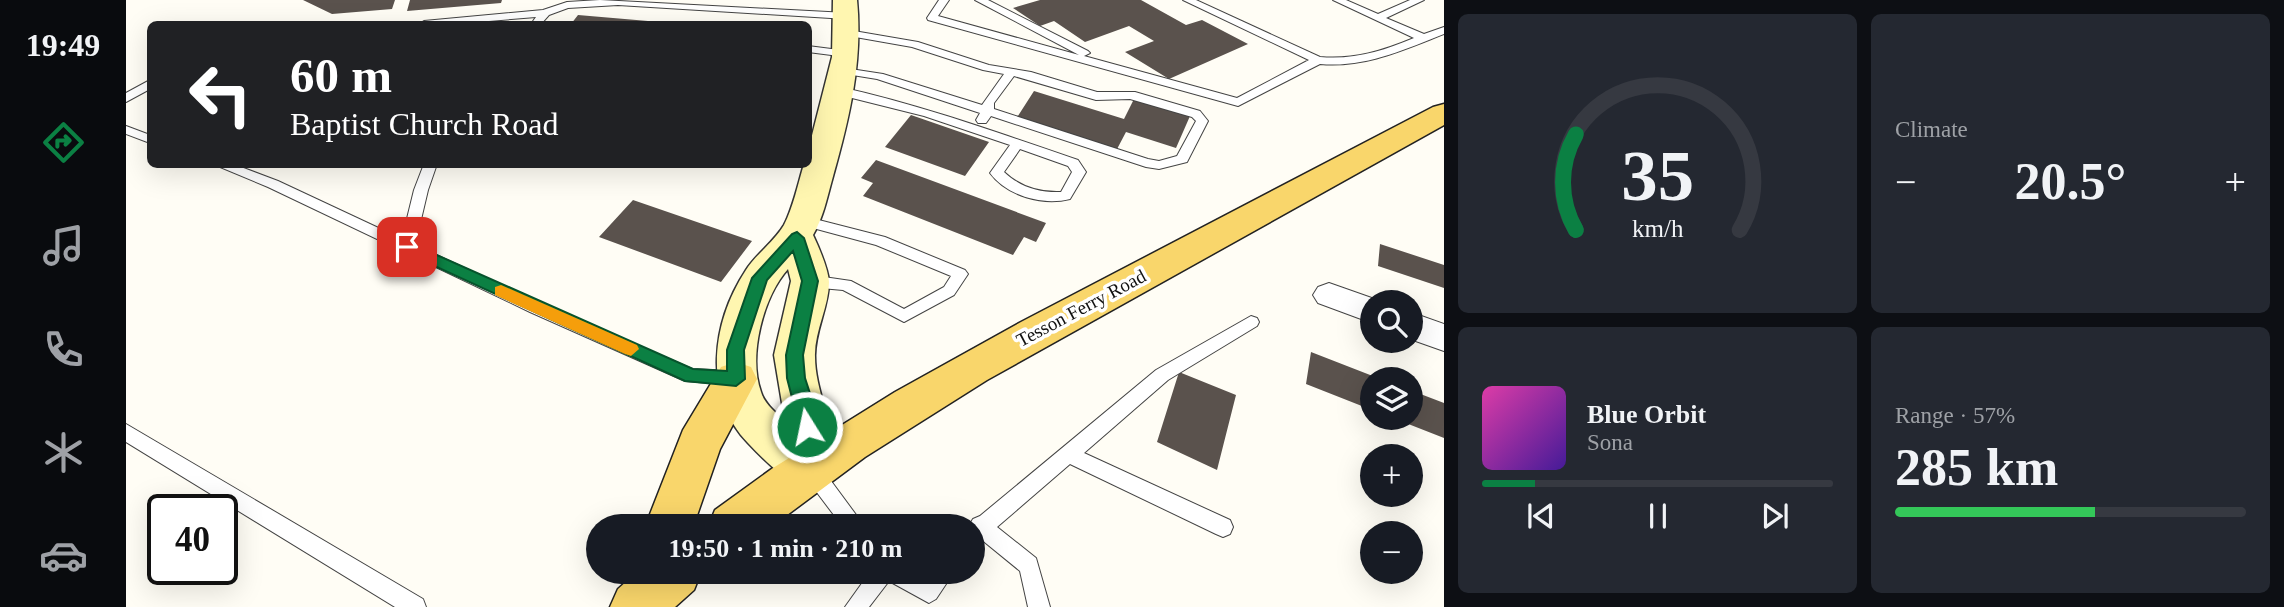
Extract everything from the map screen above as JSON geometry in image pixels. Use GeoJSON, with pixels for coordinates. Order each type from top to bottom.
{"type":"FeatureCollection","features":[{"type":"Feature","properties":{"kind":"main road","name":"Tesson Ferry Road"},"geometry":{"type":"LineString","coordinates":[[750,514],[811,470],[1002,349],[1226,232],[1444,113]]}},
{"type":"Feature","properties":{"kind":"main road"},"geometry":{"type":"LineString","coordinates":[[674,514],[699,444],[736,379]]}},
{"type":"Feature","properties":{"kind":"street"},"geometry":{"type":"LineString","coordinates":[[811,470],[805,406],[796,378],[794,355],[810,281],[800,229],[845,44]]}},
{"type":"Feature","properties":{"kind":"street"},"geometry":{"type":"LineString","coordinates":[[800,229],[760,278],[736,350],[736,379],[746,409],[762,431],[811,470]]}},
{"type":"Feature","properties":{"kind":"street"},"geometry":{"type":"LineString","coordinates":[[1329,295],[1360,307]]}},
{"type":"Feature","properties":{"kind":"street"},"geometry":{"type":"LineString","coordinates":[[1423,331],[1444,338]]}},
{"type":"Feature","properties":{"kind":"lane"},"geometry":{"type":"LineString","coordinates":[[944,0],[932,18],[1238,102],[1318,60]]}},
{"type":"Feature","properties":{"kind":"lane"},"geometry":{"type":"LineString","coordinates":[[980,0],[1110,67]]}},
{"type":"Feature","properties":{"kind":"lane"},"geometry":{"type":"LineString","coordinates":[[1188,0],[1318,60],[1342,64],[1366,60],[1444,30]]}},
{"type":"Feature","properties":{"kind":"lane"},"geometry":{"type":"LineString","coordinates":[[1338,0],[1423,38]]}},
{"type":"Feature","properties":{"kind":"lane"},"geometry":{"type":"LineString","coordinates":[[1377,18],[1419,0]]}},
{"type":"Feature","properties":{"kind":"lane"},"geometry":{"type":"LineString","coordinates":[[457,21],[545,13],[567,5],[618,2],[721,21]]}},
{"type":"Feature","properties":{"kind":"lane"},"geometry":{"type":"LineString","coordinates":[[538,21],[545,13]]}},
{"type":"Feature","properties":{"kind":"lane"},"geometry":{"type":"LineString","coordinates":[[812,38],[845,44],[879,76],[1123,158],[1159,165],[1182,159],[1202,121],[1196,114],[1131,95],[1096,96],[987,68],[914,44],[845,44],[812,48]]}},
{"type":"Feature","properties":{"kind":"lane"},"geometry":{"type":"LineString","coordinates":[[845,44],[878,98],[975,130],[1017,144],[1073,163],[1079,172],[1065,196],[1053,198],[1005,183],[997,173],[1017,144]]}},
{"type":"Feature","properties":{"kind":"lane"},"geometry":{"type":"LineString","coordinates":[[975,130],[988,111],[988,103],[1011,72]]}},
{"type":"Feature","properties":{"kind":"lane"},"geometry":{"type":"LineString","coordinates":[[126,98],[147,87]]}},
{"type":"Feature","properties":{"kind":"lane"},"geometry":{"type":"LineString","coordinates":[[126,130],[147,138]]}},
{"type":"Feature","properties":{"kind":"lane"},"geometry":{"type":"LineString","coordinates":[[230,168],[273,184],[691,376],[736,379]]}},
{"type":"Feature","properties":{"kind":"lane"},"geometry":{"type":"LineString","coordinates":[[407,247],[421,190],[429,168]]}},
{"type":"Feature","properties":{"kind":"lane"},"geometry":{"type":"LineString","coordinates":[[800,229],[880,241],[960,274],[949,291],[904,316],[846,285],[810,281]]}},
{"type":"Feature","properties":{"kind":"lane"},"geometry":{"type":"LineString","coordinates":[[985,524],[1162,375],[1251,322]]}},
{"type":"Feature","properties":{"kind":"lane"},"geometry":{"type":"LineString","coordinates":[[126,432],[415,607]]}},
{"type":"Feature","properties":{"kind":"lane"},"geometry":{"type":"LineString","coordinates":[[1067,454],[1223,527]]}},
{"type":"Feature","properties":{"kind":"lane"},"geometry":{"type":"LineString","coordinates":[[811,470],[845,514]]}},
{"type":"Feature","properties":{"kind":"lane"},"geometry":{"type":"LineString","coordinates":[[985,536],[1029,565],[1039,607]]}},
{"type":"Feature","properties":{"kind":"lane"},"geometry":{"type":"LineString","coordinates":[[856,607],[874,584]]}},
{"type":"Feature","properties":{"kind":"lane"},"geometry":{"type":"LineString","coordinates":[[907,584],[925,600],[936,584]]}},
{"type":"Feature","properties":{"kind":"building"},"geometry":{"type":"Polygon","coordinates":[[[303,0],[395,0],[392,9],[332,14],[303,0]]]}},
{"type":"Feature","properties":{"kind":"building"},"geometry":{"type":"Polygon","coordinates":[[[410,0],[502,0],[501,3],[407,11],[410,0]]]}},
{"type":"Feature","properties":{"kind":"building"},"geometry":{"type":"Polygon","coordinates":[[[1040,0],[1141,0],[1186,25],[1202,20],[1248,44],[1169,79],[1125,52],[1154,41],[1129,26],[1085,42],[1054,21],[1040,26],[1013,8],[1040,0]]]}},
{"type":"Feature","properties":{"kind":"building"},"geometry":{"type":"Polygon","coordinates":[[[578,15],[648,21],[573,21],[578,15]]]}},
{"type":"Feature","properties":{"kind":"building"},"geometry":{"type":"Polygon","coordinates":[[[1034,91],[1124,119],[1134,99],[1190,116],[1176,148],[1126,132],[1116,151],[1016,119],[1034,91]]]}},
{"type":"Feature","properties":{"kind":"building"},"geometry":{"type":"Polygon","coordinates":[[[911,115],[989,142],[965,176],[885,147],[911,115]]]}},
{"type":"Feature","properties":{"kind":"building"},"geometry":{"type":"Polygon","coordinates":[[[876,160],[1046,223],[1036,242],[1024,237],[1013,255],[863,196],[873,183],[861,178],[876,160]]]}},
{"type":"Feature","properties":{"kind":"building"},"geometry":{"type":"Polygon","coordinates":[[[633,200],[752,241],[721,282],[599,237],[633,200]]]}},
{"type":"Feature","properties":{"kind":"building"},"geometry":{"type":"Polygon","coordinates":[[[1380,244],[1444,265],[1444,288],[1378,266],[1380,244]]]}},
{"type":"Feature","properties":{"kind":"building"},"geometry":{"type":"Polygon","coordinates":[[[1311,352],[1360,371],[1360,405],[1306,384],[1311,352]]]}},
{"type":"Feature","properties":{"kind":"building"},"geometry":{"type":"Polygon","coordinates":[[[1179,372],[1236,395],[1217,470],[1157,442],[1179,372]]]}},
{"type":"Feature","properties":{"kind":"building"},"geometry":{"type":"Polygon","coordinates":[[[1423,395],[1444,403],[1444,438],[1423,430],[1423,395]]]}},
{"type":"Feature","properties":{"kind":"slow traffic"},"geometry":{"type":"LineString","coordinates":[[501,291],[631,349]]}},
{"type":"Feature","properties":{"kind":"route"},"geometry":{"type":"LineString","coordinates":[[407,247],[691,376],[736,379],[736,350],[760,278],[797,238],[810,281],[798,326],[794,355],[796,378],[805,406],[807,427]]}}]}
